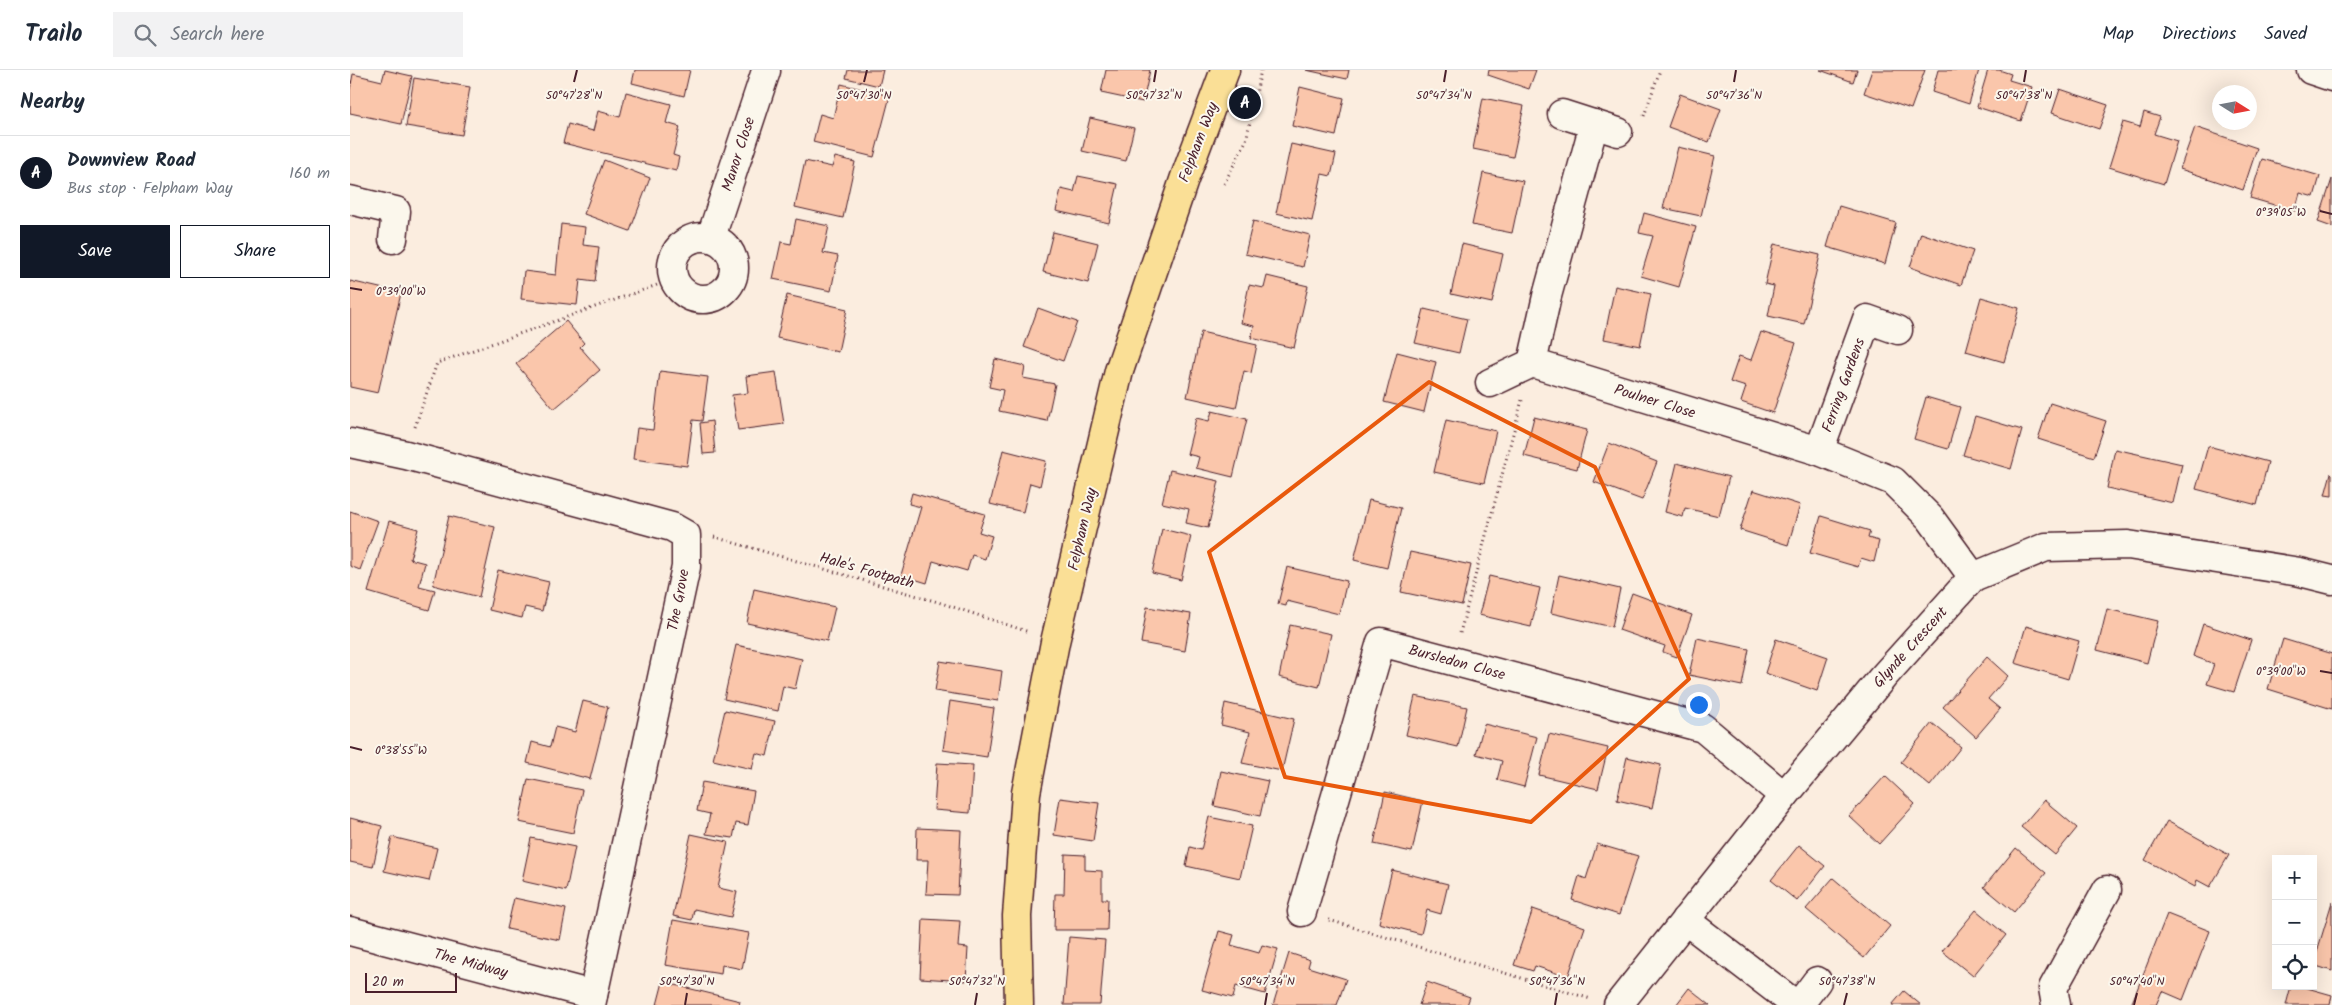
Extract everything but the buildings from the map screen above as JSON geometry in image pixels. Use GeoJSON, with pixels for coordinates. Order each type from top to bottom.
{"type":"FeatureCollection","features":[{"type":"Feature","properties":{"kind":"main road","name":"Felpham Way"},"geometry":{"type":"LineString","coordinates":[[1020,1005],[1018,916],[1026,793],[1055,642],[1119,371],[1185,177],[1225,70]]}},
{"type":"Feature","properties":{"kind":"street","name":"Manor Close"},"geometry":{"type":"LineString","coordinates":[[711,237],[772,70]]}},
{"type":"Feature","properties":{"kind":"street"},"geometry":{"type":"LineString","coordinates":[[2311,70],[2332,77]]}},
{"type":"Feature","properties":{"kind":"street"},"geometry":{"type":"LineString","coordinates":[[1490,383],[1532,363],[1547,296],[1606,128],[1562,114]]}},
{"type":"Feature","properties":{"kind":"street"},"geometry":{"type":"LineString","coordinates":[[350,200],[396,211],[393,239]]}},
{"type":"Feature","properties":{"kind":"street"},"geometry":{"type":"LineString","coordinates":[[711,237],[729,248],[734,258],[733,279],[727,289],[714,297],[698,299],[684,292],[674,279],[673,260],[677,251],[692,238],[711,237]]}},
{"type":"Feature","properties":{"kind":"street","name":"Ferring Gardens"},"geometry":{"type":"LineString","coordinates":[[1819,451],[1867,319],[1898,330]]}},
{"type":"Feature","properties":{"kind":"street","name":"Poulner Close"},"geometry":{"type":"LineString","coordinates":[[1532,363],[1819,451],[1893,481],[1930,518],[1973,577]]}},
{"type":"Feature","properties":{"kind":"street"},"geometry":{"type":"LineString","coordinates":[[350,443],[406,455],[672,526],[686,535]]}},
{"type":"Feature","properties":{"kind":"street","name":"The Grove"},"geometry":{"type":"LineString","coordinates":[[592,1000],[686,567],[686,535]]}},
{"type":"Feature","properties":{"kind":"street","name":"Glynde Crescent"},"geometry":{"type":"LineString","coordinates":[[1606,1002],[1685,920],[1784,796],[1883,677],[1973,577],[2046,547],[2128,545],[2300,572],[2332,580]]}},
{"type":"Feature","properties":{"kind":"street","name":"Bursledon Close"},"geometry":{"type":"LineString","coordinates":[[1302,912],[1381,642],[1703,728],[1784,796]]}},
{"type":"Feature","properties":{"kind":"street"},"geometry":{"type":"LineString","coordinates":[[2056,1005],[2053,988],[2108,890]]}},
{"type":"Feature","properties":{"kind":"street"},"geometry":{"type":"LineString","coordinates":[[1685,920],[1798,1005],[1817,981]]}},
{"type":"Feature","properties":{"kind":"street","name":"The Midway"},"geometry":{"type":"LineString","coordinates":[[350,931],[592,1000]]}},
{"type":"Feature","properties":{"kind":"path"},"geometry":{"type":"LineString","coordinates":[[1224,184],[1246,141],[1261,70]]}},
{"type":"Feature","properties":{"kind":"path"},"geometry":{"type":"LineString","coordinates":[[1606,128],[1636,137],[1660,70]]}},
{"type":"Feature","properties":{"kind":"path"},"geometry":{"type":"LineString","coordinates":[[406,455],[437,363],[674,279]]}},
{"type":"Feature","properties":{"kind":"path"},"geometry":{"type":"LineString","coordinates":[[1452,660],[1532,363]]}},
{"type":"Feature","properties":{"kind":"path","name":"Hale's Footpath"},"geometry":{"type":"LineString","coordinates":[[686,535],[712,536],[938,602],[1030,633]]}},
{"type":"Feature","properties":{"kind":"path"},"geometry":{"type":"LineString","coordinates":[[1302,912],[1606,1002]]}},
{"type":"Feature","properties":{"kind":"highlighted area"},"geometry":{"type":"Polygon","coordinates":[[[1429,382],[1595,467],[1689,679],[1531,822],[1285,777],[1209,552],[1429,382]]]}},
{"type":"Feature","properties":{"kind":"place","name":"Downview Road"},"geometry":{"type":"Point","coordinates":[1245,103]}}]}
